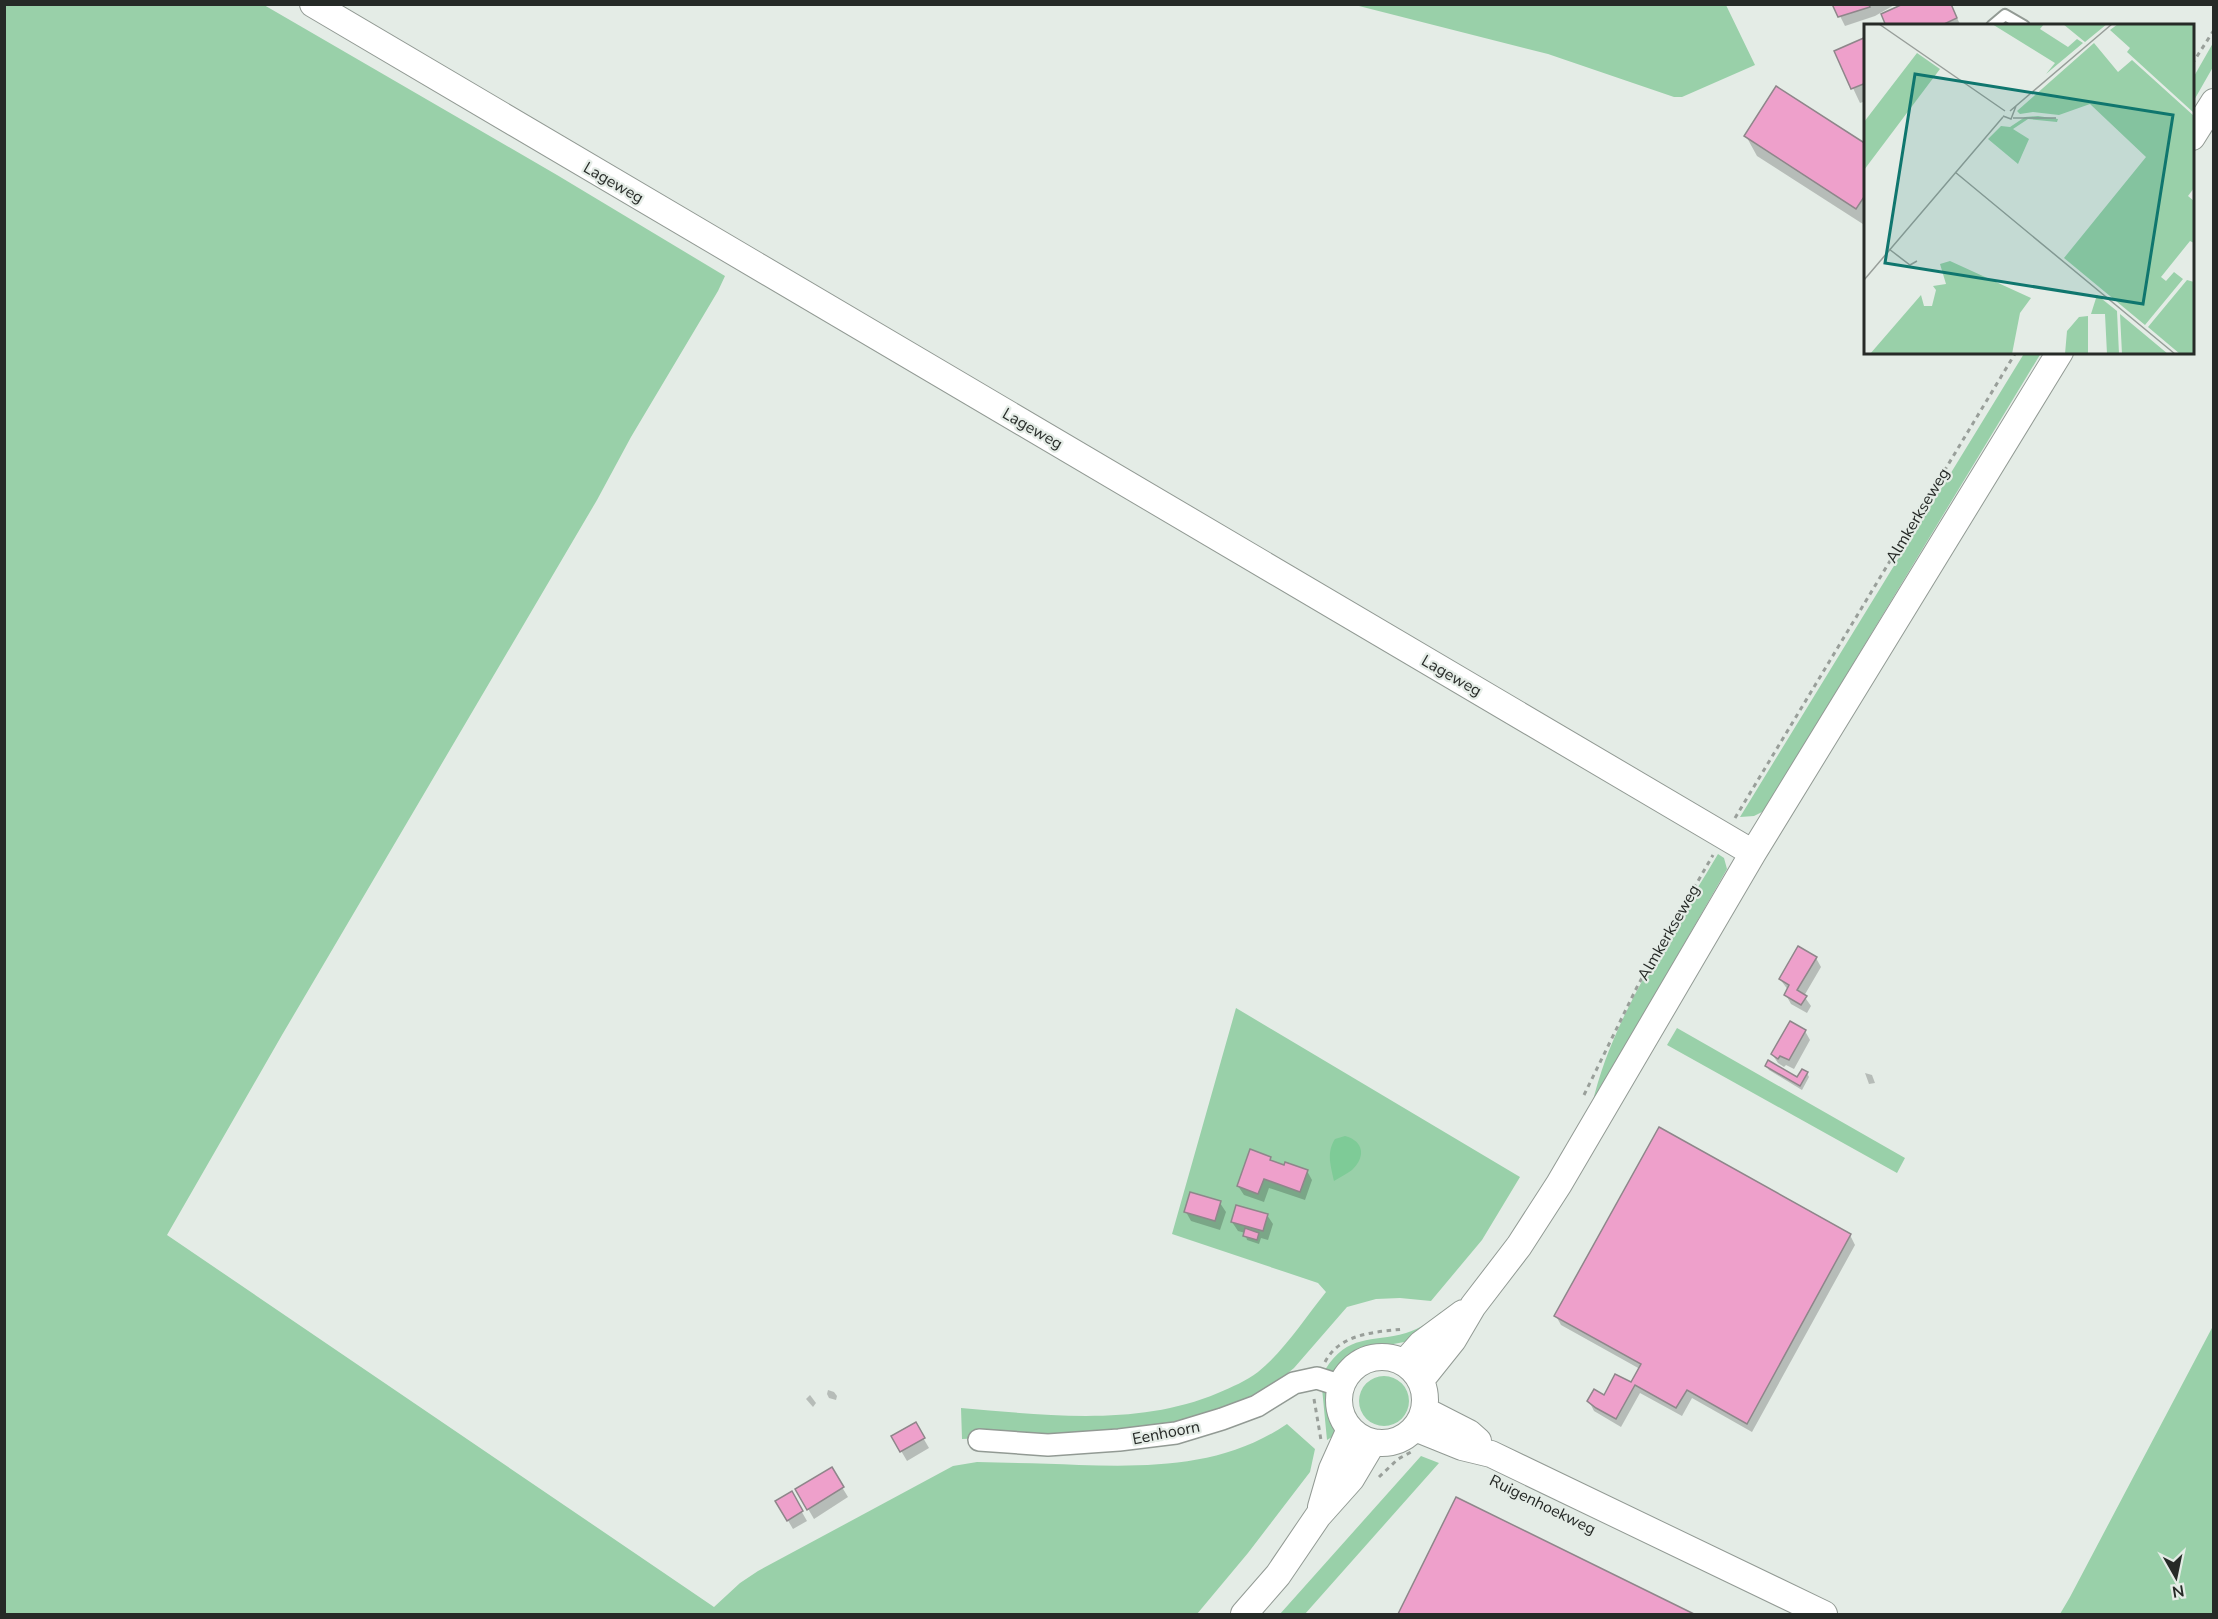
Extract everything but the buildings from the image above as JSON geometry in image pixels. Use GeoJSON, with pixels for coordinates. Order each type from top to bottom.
{"type":"FeatureCollection","features":[{"type":"Feature","properties":{"kind":"street","name":"Lageweg"},"geometry":{"type":"LineString","coordinates":[[313,4],[1753,853]]}},
{"type":"Feature","properties":{"kind":"street","name":"Almkerkseweg"},"geometry":{"type":"LineString","coordinates":[[1412,1372],[1421,1344],[1473,1306],[1519,1246],[1559,1184],[1753,853],[2059,354]]}},
{"type":"Feature","properties":{"kind":"street"},"geometry":{"type":"LineString","coordinates":[[1375,1358],[1390,1358],[1412,1372],[1425,1400],[1420,1429],[1388,1443],[1373,1442],[1360,1437],[1350,1429],[1340,1408],[1340,1397],[1342,1386],[1350,1373],[1361,1363],[1375,1358]]}},
{"type":"Feature","properties":{"kind":"street"},"geometry":{"type":"LineString","coordinates":[[1317,1378],[1342,1386]]}},
{"type":"Feature","properties":{"kind":"street","name":"Eenhoorn"},"geometry":{"type":"LineString","coordinates":[[979,1440],[1048,1445],[1176,1433],[1257,1406],[1294,1383],[1317,1378]]}},
{"type":"Feature","properties":{"kind":"street"},"geometry":{"type":"LineString","coordinates":[[1244,1614],[1278,1575],[1318,1516],[1350,1429]]}},
{"type":"Feature","properties":{"kind":"street","name":"Ruigenhoekweg"},"geometry":{"type":"LineString","coordinates":[[1420,1429],[1469,1433],[1491,1454],[1824,1614]]}},
{"type":"Feature","properties":{"kind":"street"},"geometry":{"type":"LineString","coordinates":[[1334,1470],[1373,1442]]}},
{"type":"Feature","properties":{"kind":"lane"},"geometry":{"type":"LineString","coordinates":[[1994,24],[2005,15],[2021,24]]}},
{"type":"Feature","properties":{"kind":"path"},"geometry":{"type":"LineString","coordinates":[[2194,62],[2214,30]]}},
{"type":"Feature","properties":{"kind":"path","name":"Almkerkseweg"},"geometry":{"type":"LineString","coordinates":[[1580,1102],[1638,985],[2015,354]]}},
{"type":"Feature","properties":{"kind":"path"},"geometry":{"type":"LineString","coordinates":[[1406,1329],[1368,1333],[1348,1339],[1328,1356],[1317,1378],[1313,1397],[1322,1447],[1334,1470],[1362,1484],[1374,1482],[1398,1459],[1410,1452],[1420,1429]]}},
{"type":"Feature","properties":{"kind":"shaded area"},"geometry":{"type":"Polygon","coordinates":[[[5,4],[264,5],[557,175],[725,276],[597,500],[167,1235],[714,1607],[740,1583],[758,1571],[953,1466],[977,1462],[1106,1466],[1187,1461],[1238,1449],[1287,1424],[1315,1449],[1310,1472],[1248,1553],[1197,1614],[5,1614],[5,4]]]}},
{"type":"Feature","properties":{"kind":"shaded area"},"geometry":{"type":"Polygon","coordinates":[[[1355,5],[1726,5],[1755,65],[1682,97],[1674,97],[1548,54],[1355,5]]]}},
{"type":"Feature","properties":{"kind":"shaded area"},"geometry":{"type":"Polygon","coordinates":[[[2213,43],[2213,67],[2194,100],[2194,76],[2213,43]]]}},
{"type":"Feature","properties":{"kind":"shaded area"},"geometry":{"type":"Polygon","coordinates":[[[2024,354],[2040,354],[1764,811],[1754,816],[1740,817],[2024,354]]]}},
{"type":"Feature","properties":{"kind":"shaded area"},"geometry":{"type":"Polygon","coordinates":[[[1718,854],[1724,858],[1727,869],[1592,1105],[1601,1072],[1614,1039],[1645,975],[1718,854]]]}},
{"type":"Feature","properties":{"kind":"shaded area"},"geometry":{"type":"Polygon","coordinates":[[[1236,1008],[1520,1177],[1482,1240],[1431,1301],[1400,1298],[1376,1299],[1347,1307],[1294,1368],[1272,1386],[1240,1406],[1146,1431],[962,1439],[961,1408],[1058,1415],[1124,1415],[1187,1404],[1218,1393],[1249,1378],[1268,1363],[1286,1344],[1326,1292],[1318,1283],[1172,1234],[1236,1008]]]}},
{"type":"Feature","properties":{"kind":"shaded area"},"geometry":{"type":"Polygon","coordinates":[[[1677,1028],[1905,1158],[1897,1173],[1667,1045],[1677,1028]]]}},
{"type":"Feature","properties":{"kind":"shaded area"},"geometry":{"type":"Polygon","coordinates":[[[1345,1136],[1356,1142],[1361,1155],[1352,1170],[1334,1181],[1330,1160],[1332,1144],[1335,1139],[1345,1136]]]}},
{"type":"Feature","properties":{"kind":"shaded area"},"geometry":{"type":"Polygon","coordinates":[[[1441,1312],[1445,1312],[1420,1339],[1367,1349],[1349,1360],[1337,1374],[1325,1370],[1342,1350],[1352,1345],[1361,1341],[1411,1331],[1441,1312]]]}},
{"type":"Feature","properties":{"kind":"shaded area"},"geometry":{"type":"Polygon","coordinates":[[[2213,1326],[2213,1614],[2060,1614],[2070,1597],[2213,1326]]]}},
{"type":"Feature","properties":{"kind":"shaded area"},"geometry":{"type":"Polygon","coordinates":[[[1379,1376],[1389,1376],[1402,1383],[1409,1396],[1409,1406],[1402,1419],[1389,1426],[1379,1426],[1370,1422],[1363,1415],[1359,1406],[1359,1396],[1363,1387],[1370,1380],[1379,1376]]]}},
{"type":"Feature","properties":{"kind":"shaded area"},"geometry":{"type":"Polygon","coordinates":[[[1322,1388],[1330,1399],[1334,1415],[1335,1435],[1327,1440],[1322,1388]]]}},
{"type":"Feature","properties":{"kind":"shaded area"},"geometry":{"type":"Polygon","coordinates":[[[1421,1456],[1439,1463],[1305,1614],[1280,1614],[1421,1456]]]}}]}
